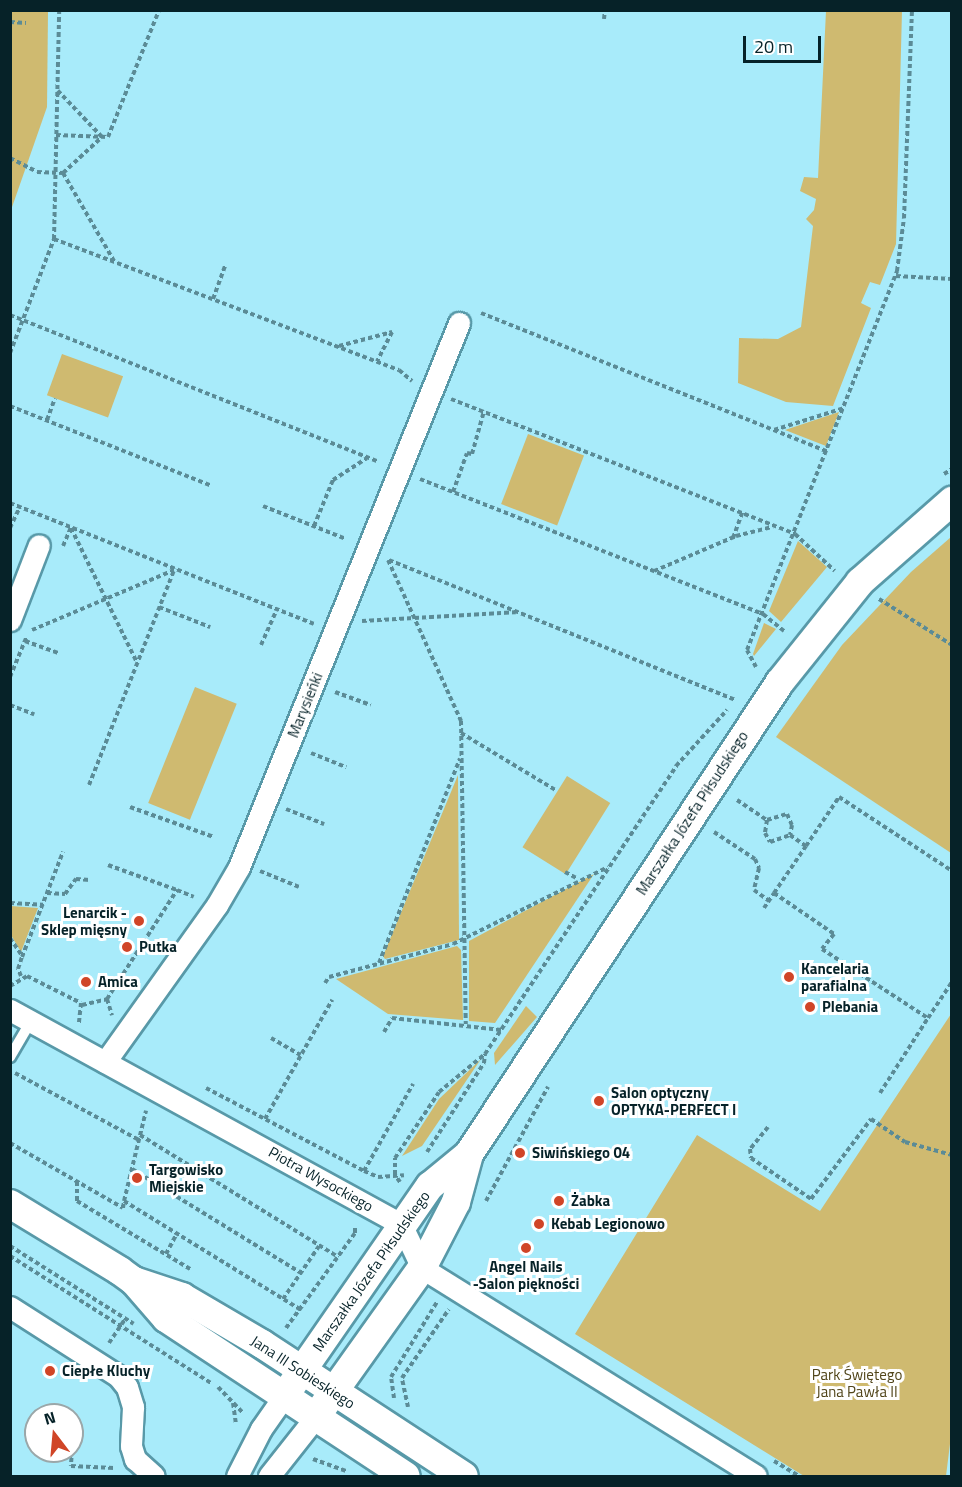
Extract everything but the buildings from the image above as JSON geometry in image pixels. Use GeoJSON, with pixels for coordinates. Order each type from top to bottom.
{"type":"FeatureCollection","features":[{"type":"Feature","properties":{"kind":"street","name":"Marysieńki"},"geometry":{"type":"LineString","coordinates":[[105,1062],[217,905],[239,867],[459,323]]}},
{"type":"Feature","properties":{"kind":"street","name":"Marszałka Józefa Piłsudskiego"},"geometry":{"type":"LineString","coordinates":[[283,1398],[401,1224],[430,1186],[469,1154],[780,681],[860,582],[951,501]]}},
{"type":"Feature","properties":{"kind":"street"},"geometry":{"type":"LineString","coordinates":[[10,620],[39,545]]}},
{"type":"Feature","properties":{"kind":"street","name":"Piotra Wysockiego"},"geometry":{"type":"LineString","coordinates":[[10,1010],[401,1224]]}},
{"type":"Feature","properties":{"kind":"street","name":"Marszałka Józefa Piłsudskiego"},"geometry":{"type":"LineString","coordinates":[[314,1419],[422,1268],[456,1202],[469,1154]]}},
{"type":"Feature","properties":{"kind":"street","name":"Jana III Sobieskiego"},"geometry":{"type":"LineString","coordinates":[[10,1204],[134,1281],[182,1297],[303,1370],[464,1476]]}},
{"type":"Feature","properties":{"kind":"street"},"geometry":{"type":"LineString","coordinates":[[401,1224],[422,1268],[756,1476]]}},
{"type":"Feature","properties":{"kind":"street","name":"Jana III Sobieskiego"},"geometry":{"type":"LineString","coordinates":[[134,1281],[166,1318],[314,1419],[357,1467],[406,1476]]}},
{"type":"Feature","properties":{"kind":"street"},"geometry":{"type":"LineString","coordinates":[[10,1307],[118,1376],[127,1387],[133,1407],[130,1446],[135,1459],[154,1476]]}},
{"type":"Feature","properties":{"kind":"street"},"geometry":{"type":"LineString","coordinates":[[237,1476],[261,1429],[283,1398]]}},
{"type":"Feature","properties":{"kind":"street"},"geometry":{"type":"LineString","coordinates":[[269,1476],[314,1419]]}},
{"type":"Feature","properties":{"kind":"lane"},"geometry":{"type":"LineString","coordinates":[[10,1058],[31,1021]]}},
{"type":"Feature","properties":{"kind":"path"},"geometry":{"type":"LineString","coordinates":[[10,353],[54,239],[59,10]]}},
{"type":"Feature","properties":{"kind":"path"},"geometry":{"type":"LineString","coordinates":[[56,135],[108,137],[159,10]]}},
{"type":"Feature","properties":{"kind":"path"},"geometry":{"type":"LineString","coordinates":[[604,19],[605,10]]}},
{"type":"Feature","properties":{"kind":"path"},"geometry":{"type":"LineString","coordinates":[[756,667],[747,650],[828,452],[896,276],[904,218],[912,10]]}},
{"type":"Feature","properties":{"kind":"path"},"geometry":{"type":"LineString","coordinates":[[10,22],[26,23]]}},
{"type":"Feature","properties":{"kind":"path"},"geometry":{"type":"LineString","coordinates":[[57,90],[102,137]]}},
{"type":"Feature","properties":{"kind":"path"},"geometry":{"type":"LineString","coordinates":[[10,158],[30,170],[63,173],[102,137]]}},
{"type":"Feature","properties":{"kind":"path"},"geometry":{"type":"LineString","coordinates":[[63,173],[115,262]]}},
{"type":"Feature","properties":{"kind":"path"},"geometry":{"type":"LineString","coordinates":[[54,239],[377,361],[399,370],[419,387]]}},
{"type":"Feature","properties":{"kind":"path"},"geometry":{"type":"LineString","coordinates":[[213,299],[226,264]]}},
{"type":"Feature","properties":{"kind":"path"},"geometry":{"type":"LineString","coordinates":[[896,276],[951,279]]}},
{"type":"Feature","properties":{"kind":"path"},"geometry":{"type":"LineString","coordinates":[[481,314],[828,452]]}},
{"type":"Feature","properties":{"kind":"path"},"geometry":{"type":"LineString","coordinates":[[10,315],[368,457],[386,461]]}},
{"type":"Feature","properties":{"kind":"path"},"geometry":{"type":"LineString","coordinates":[[338,346],[392,332],[377,361]]}},
{"type":"Feature","properties":{"kind":"path"},"geometry":{"type":"LineString","coordinates":[[47,420],[55,398]]}},
{"type":"Feature","properties":{"kind":"path"},"geometry":{"type":"LineString","coordinates":[[10,406],[210,485]]}},
{"type":"Feature","properties":{"kind":"path"},"geometry":{"type":"LineString","coordinates":[[773,430],[844,408]]}},
{"type":"Feature","properties":{"kind":"path"},"geometry":{"type":"LineString","coordinates":[[453,492],[467,453],[472,454],[484,411],[795,534],[835,571]]}},
{"type":"Feature","properties":{"kind":"path"},"geometry":{"type":"LineString","coordinates":[[314,526],[333,480],[368,457]]}},
{"type":"Feature","properties":{"kind":"path"},"geometry":{"type":"LineString","coordinates":[[416,478],[763,614],[784,631]]}},
{"type":"Feature","properties":{"kind":"path"},"geometry":{"type":"LineString","coordinates":[[10,503],[323,628]]}},
{"type":"Feature","properties":{"kind":"path"},"geometry":{"type":"LineString","coordinates":[[263,506],[353,543]]}},
{"type":"Feature","properties":{"kind":"path"},"geometry":{"type":"LineString","coordinates":[[10,528],[20,507]]}},
{"type":"Feature","properties":{"kind":"path"},"geometry":{"type":"LineString","coordinates":[[733,538],[742,513]]}},
{"type":"Feature","properties":{"kind":"path"},"geometry":{"type":"LineString","coordinates":[[653,571],[733,538],[775,526]]}},
{"type":"Feature","properties":{"kind":"path"},"geometry":{"type":"LineString","coordinates":[[71,527],[109,598],[138,663]]}},
{"type":"Feature","properties":{"kind":"path"},"geometry":{"type":"LineString","coordinates":[[466,1024],[460,721],[386,558],[735,700]]}},
{"type":"Feature","properties":{"kind":"path"},"geometry":{"type":"LineString","coordinates":[[29,632],[174,569]]}},
{"type":"Feature","properties":{"kind":"path"},"geometry":{"type":"LineString","coordinates":[[89,785],[174,569]]}},
{"type":"Feature","properties":{"kind":"path"},"geometry":{"type":"LineString","coordinates":[[878,598],[951,645]]}},
{"type":"Feature","properties":{"kind":"path"},"geometry":{"type":"LineString","coordinates":[[159,607],[210,627]]}},
{"type":"Feature","properties":{"kind":"path"},"geometry":{"type":"LineString","coordinates":[[261,645],[277,609]]}},
{"type":"Feature","properties":{"kind":"path"},"geometry":{"type":"LineString","coordinates":[[358,621],[520,612]]}},
{"type":"Feature","properties":{"kind":"path"},"geometry":{"type":"LineString","coordinates":[[25,641],[58,653]]}},
{"type":"Feature","properties":{"kind":"path"},"geometry":{"type":"LineString","coordinates":[[332,690],[371,705]]}},
{"type":"Feature","properties":{"kind":"path"},"geometry":{"type":"LineString","coordinates":[[10,705],[34,714]]}},
{"type":"Feature","properties":{"kind":"path"},"geometry":{"type":"LineString","coordinates":[[461,733],[557,791]]}},
{"type":"Feature","properties":{"kind":"path"},"geometry":{"type":"LineString","coordinates":[[308,752],[346,767]]}},
{"type":"Feature","properties":{"kind":"path"},"geometry":{"type":"LineString","coordinates":[[378,963],[461,755]]}},
{"type":"Feature","properties":{"kind":"path"},"geometry":{"type":"LineString","coordinates":[[764,908],[839,797],[951,871]]}},
{"type":"Feature","properties":{"kind":"path"},"geometry":{"type":"LineString","coordinates":[[737,800],[767,820]]}},
{"type":"Feature","properties":{"kind":"path"},"geometry":{"type":"LineString","coordinates":[[130,807],[214,837]]}},
{"type":"Feature","properties":{"kind":"path"},"geometry":{"type":"LineString","coordinates":[[286,809],[324,824]]}},
{"type":"Feature","properties":{"kind":"path"},"geometry":{"type":"LineString","coordinates":[[767,820],[787,814],[792,825],[790,836]]}},
{"type":"Feature","properties":{"kind":"path"},"geometry":{"type":"LineString","coordinates":[[767,820],[765,833],[770,842],[790,836],[806,846]]}},
{"type":"Feature","properties":{"kind":"path"},"geometry":{"type":"LineString","coordinates":[[714,832],[755,858],[759,868],[754,890],[769,901]]}},
{"type":"Feature","properties":{"kind":"path"},"geometry":{"type":"LineString","coordinates":[[63,852],[18,969],[21,976],[82,1005],[107,999],[177,890]]}},
{"type":"Feature","properties":{"kind":"path"},"geometry":{"type":"LineString","coordinates":[[108,865],[217,905]]}},
{"type":"Feature","properties":{"kind":"path"},"geometry":{"type":"LineString","coordinates":[[325,983],[329,977],[464,940],[578,879],[608,867]]}},
{"type":"Feature","properties":{"kind":"path"},"geometry":{"type":"LineString","coordinates":[[257,870],[298,886]]}},
{"type":"Feature","properties":{"kind":"path"},"geometry":{"type":"LineString","coordinates":[[566,872],[578,879]]}},
{"type":"Feature","properties":{"kind":"path"},"geometry":{"type":"LineString","coordinates":[[47,893],[65,894],[76,879],[90,880]]}},
{"type":"Feature","properties":{"kind":"path"},"geometry":{"type":"LineString","coordinates":[[774,893],[834,934],[822,949],[928,1018]]}},
{"type":"Feature","properties":{"kind":"path"},"geometry":{"type":"LineString","coordinates":[[10,903],[43,905]]}},
{"type":"Feature","properties":{"kind":"path"},"geometry":{"type":"LineString","coordinates":[[10,938],[22,957]]}},
{"type":"Feature","properties":{"kind":"path"},"geometry":{"type":"LineString","coordinates":[[10,986],[21,976]]}},
{"type":"Feature","properties":{"kind":"path"},"geometry":{"type":"LineString","coordinates":[[880,1093],[951,982]]}},
{"type":"Feature","properties":{"kind":"path"},"geometry":{"type":"LineString","coordinates":[[107,999],[113,1020]]}},
{"type":"Feature","properties":{"kind":"path"},"geometry":{"type":"LineString","coordinates":[[265,1119],[332,1000]]}},
{"type":"Feature","properties":{"kind":"path"},"geometry":{"type":"LineString","coordinates":[[81,1026],[82,1005]]}},
{"type":"Feature","properties":{"kind":"path"},"geometry":{"type":"LineString","coordinates":[[384,1032],[392,1018],[466,1024],[501,1030]]}},
{"type":"Feature","properties":{"kind":"path"},"geometry":{"type":"LineString","coordinates":[[271,1038],[301,1055]]}},
{"type":"Feature","properties":{"kind":"path"},"geometry":{"type":"LineString","coordinates":[[395,1175],[395,1158],[440,1092],[485,1054],[484,1063],[424,1156]]}},
{"type":"Feature","properties":{"kind":"path"},"geometry":{"type":"LineString","coordinates":[[10,1070],[139,1137],[338,1257]]}},
{"type":"Feature","properties":{"kind":"path"},"geometry":{"type":"LineString","coordinates":[[364,1171],[413,1084]]}},
{"type":"Feature","properties":{"kind":"path"},"geometry":{"type":"LineString","coordinates":[[202,1086],[378,1177],[411,1174]]}},
{"type":"Feature","properties":{"kind":"path"},"geometry":{"type":"LineString","coordinates":[[10,1143],[123,1208],[147,1108],[158,1090]]}},
{"type":"Feature","properties":{"kind":"path"},"geometry":{"type":"LineString","coordinates":[[768,1127],[750,1149],[751,1158],[811,1199],[871,1119],[905,1142],[951,1155]]}},
{"type":"Feature","properties":{"kind":"path"},"geometry":{"type":"LineString","coordinates":[[132,1169],[301,1273]]}},
{"type":"Feature","properties":{"kind":"path"},"geometry":{"type":"LineString","coordinates":[[77,1181],[77,1201],[196,1272]]}},
{"type":"Feature","properties":{"kind":"path"},"geometry":{"type":"LineString","coordinates":[[124,1201],[301,1310]]}},
{"type":"Feature","properties":{"kind":"path"},"geometry":{"type":"LineString","coordinates":[[280,1331],[301,1310],[356,1233],[352,1222]]}},
{"type":"Feature","properties":{"kind":"path"},"geometry":{"type":"LineString","coordinates":[[166,1254],[177,1233]]}},
{"type":"Feature","properties":{"kind":"path"},"geometry":{"type":"LineString","coordinates":[[10,1246],[145,1331]]}},
{"type":"Feature","properties":{"kind":"path"},"geometry":{"type":"LineString","coordinates":[[283,1299],[319,1246]]}},
{"type":"Feature","properties":{"kind":"path"},"geometry":{"type":"LineString","coordinates":[[10,1256],[219,1389],[261,1429]]}},
{"type":"Feature","properties":{"kind":"path"},"geometry":{"type":"LineString","coordinates":[[387,1427],[408,1407],[402,1378],[454,1289]]}},
{"type":"Feature","properties":{"kind":"path"},"geometry":{"type":"LineString","coordinates":[[387,1427],[395,1399],[391,1377],[454,1289]]}},
{"type":"Feature","properties":{"kind":"path"},"geometry":{"type":"LineString","coordinates":[[107,1346],[125,1318]]}},
{"type":"Feature","properties":{"kind":"path"},"geometry":{"type":"LineString","coordinates":[[216,1377],[232,1391],[237,1436]]}},
{"type":"Feature","properties":{"kind":"path"},"geometry":{"type":"LineString","coordinates":[[290,1447],[357,1467]]}},
{"type":"Feature","properties":{"kind":"path"},"geometry":{"type":"LineString","coordinates":[[109,1467],[110,1460]]}},
{"type":"Feature","properties":{"kind":"path"},"geometry":{"type":"LineString","coordinates":[[71,1463],[71,1466],[109,1467],[121,1472]]}},
{"type":"Feature","properties":{"kind":"green space"},"geometry":{"type":"Polygon","coordinates":[[[10,11],[48,11],[47,107],[11,210],[10,11]]]}},
{"type":"Feature","properties":{"kind":"green space"},"geometry":{"type":"Polygon","coordinates":[[[826,11],[902,11],[896,244],[880,285],[870,282],[861,303],[871,308],[833,406],[786,402],[738,383],[739,338],[778,339],[801,327],[813,226],[806,219],[814,210],[816,199],[800,191],[804,177],[818,178],[826,11]]]}},
{"type":"Feature","properties":{"kind":"green space"},"geometry":{"type":"Polygon","coordinates":[[[62,354],[123,376],[108,418],[47,395],[62,354]]]}},
{"type":"Feature","properties":{"kind":"green space"},"geometry":{"type":"Polygon","coordinates":[[[839,412],[826,446],[785,430],[839,412]]]}},
{"type":"Feature","properties":{"kind":"green space"},"geometry":{"type":"Polygon","coordinates":[[[528,434],[584,456],[557,526],[501,504],[528,434]]]}},
{"type":"Feature","properties":{"kind":"green space"},"geometry":{"type":"Polygon","coordinates":[[[951,537],[951,853],[776,737],[842,645],[911,572],[951,537]]]}},
{"type":"Feature","properties":{"kind":"green space"},"geometry":{"type":"Polygon","coordinates":[[[798,541],[827,567],[781,622],[769,611],[798,541]]]}},
{"type":"Feature","properties":{"kind":"green space"},"geometry":{"type":"Polygon","coordinates":[[[764,623],[776,629],[754,656],[753,654],[764,623]]]}},
{"type":"Feature","properties":{"kind":"green space"},"geometry":{"type":"Polygon","coordinates":[[[195,687],[237,704],[190,820],[148,803],[195,687]]]}},
{"type":"Feature","properties":{"kind":"green space"},"geometry":{"type":"Polygon","coordinates":[[[458,775],[459,940],[385,959],[383,956],[458,775]]]}},
{"type":"Feature","properties":{"kind":"green space"},"geometry":{"type":"Polygon","coordinates":[[[567,776],[610,803],[566,874],[522,847],[567,776]]]}},
{"type":"Feature","properties":{"kind":"green space"},"geometry":{"type":"Polygon","coordinates":[[[594,874],[495,1023],[469,1021],[469,941],[594,874]]]}},
{"type":"Feature","properties":{"kind":"green space"},"geometry":{"type":"Polygon","coordinates":[[[11,906],[38,908],[21,952],[11,935],[11,906]]]}},
{"type":"Feature","properties":{"kind":"green space"},"geometry":{"type":"Polygon","coordinates":[[[457,946],[461,950],[463,1020],[388,1014],[336,979],[457,946]]]}},
{"type":"Feature","properties":{"kind":"green space"},"geometry":{"type":"Polygon","coordinates":[[[526,1006],[537,1017],[495,1065],[494,1053],[526,1006]]]}},
{"type":"Feature","properties":{"kind":"green space","name":"Park Świętego Jana Pawła II"},"geometry":{"type":"Polygon","coordinates":[[[951,1014],[952,1428],[946,1476],[804,1476],[575,1334],[697,1135],[820,1211],[951,1014]]]}},
{"type":"Feature","properties":{"kind":"green space"},"geometry":{"type":"Polygon","coordinates":[[[481,1059],[422,1146],[402,1156],[439,1099],[481,1059]]]}},
{"type":"Feature","properties":{"kind":"place","name":"Lenarcik - Sklep mięsny"},"geometry":{"type":"Point","coordinates":[139,921]}},
{"type":"Feature","properties":{"kind":"place","name":"Putka"},"geometry":{"type":"Point","coordinates":[127,947]}},
{"type":"Feature","properties":{"kind":"place","name":"Kancelaria parafialna"},"geometry":{"type":"Point","coordinates":[789,977]}},
{"type":"Feature","properties":{"kind":"place","name":"Amica"},"geometry":{"type":"Point","coordinates":[86,982]}},
{"type":"Feature","properties":{"kind":"place","name":"Plebania"},"geometry":{"type":"Point","coordinates":[810,1007]}},
{"type":"Feature","properties":{"kind":"place","name":"Salon optyczny OPTYKA-PERFECT I"},"geometry":{"type":"Point","coordinates":[599,1101]}},
{"type":"Feature","properties":{"kind":"place","name":"Siwińskiego 04"},"geometry":{"type":"Point","coordinates":[520,1153]}},
{"type":"Feature","properties":{"kind":"place","name":"Targowisko Miejskie"},"geometry":{"type":"Point","coordinates":[137,1178]}},
{"type":"Feature","properties":{"kind":"place","name":"Żabka"},"geometry":{"type":"Point","coordinates":[559,1201]}},
{"type":"Feature","properties":{"kind":"place","name":"Kebab Legionowo"},"geometry":{"type":"Point","coordinates":[539,1224]}},
{"type":"Feature","properties":{"kind":"place","name":"Angel Nails -Salon piękności"},"geometry":{"type":"Point","coordinates":[526,1248]}},
{"type":"Feature","properties":{"kind":"place","name":"Ciepłe Kluchy"},"geometry":{"type":"Point","coordinates":[50,1371]}}]}
